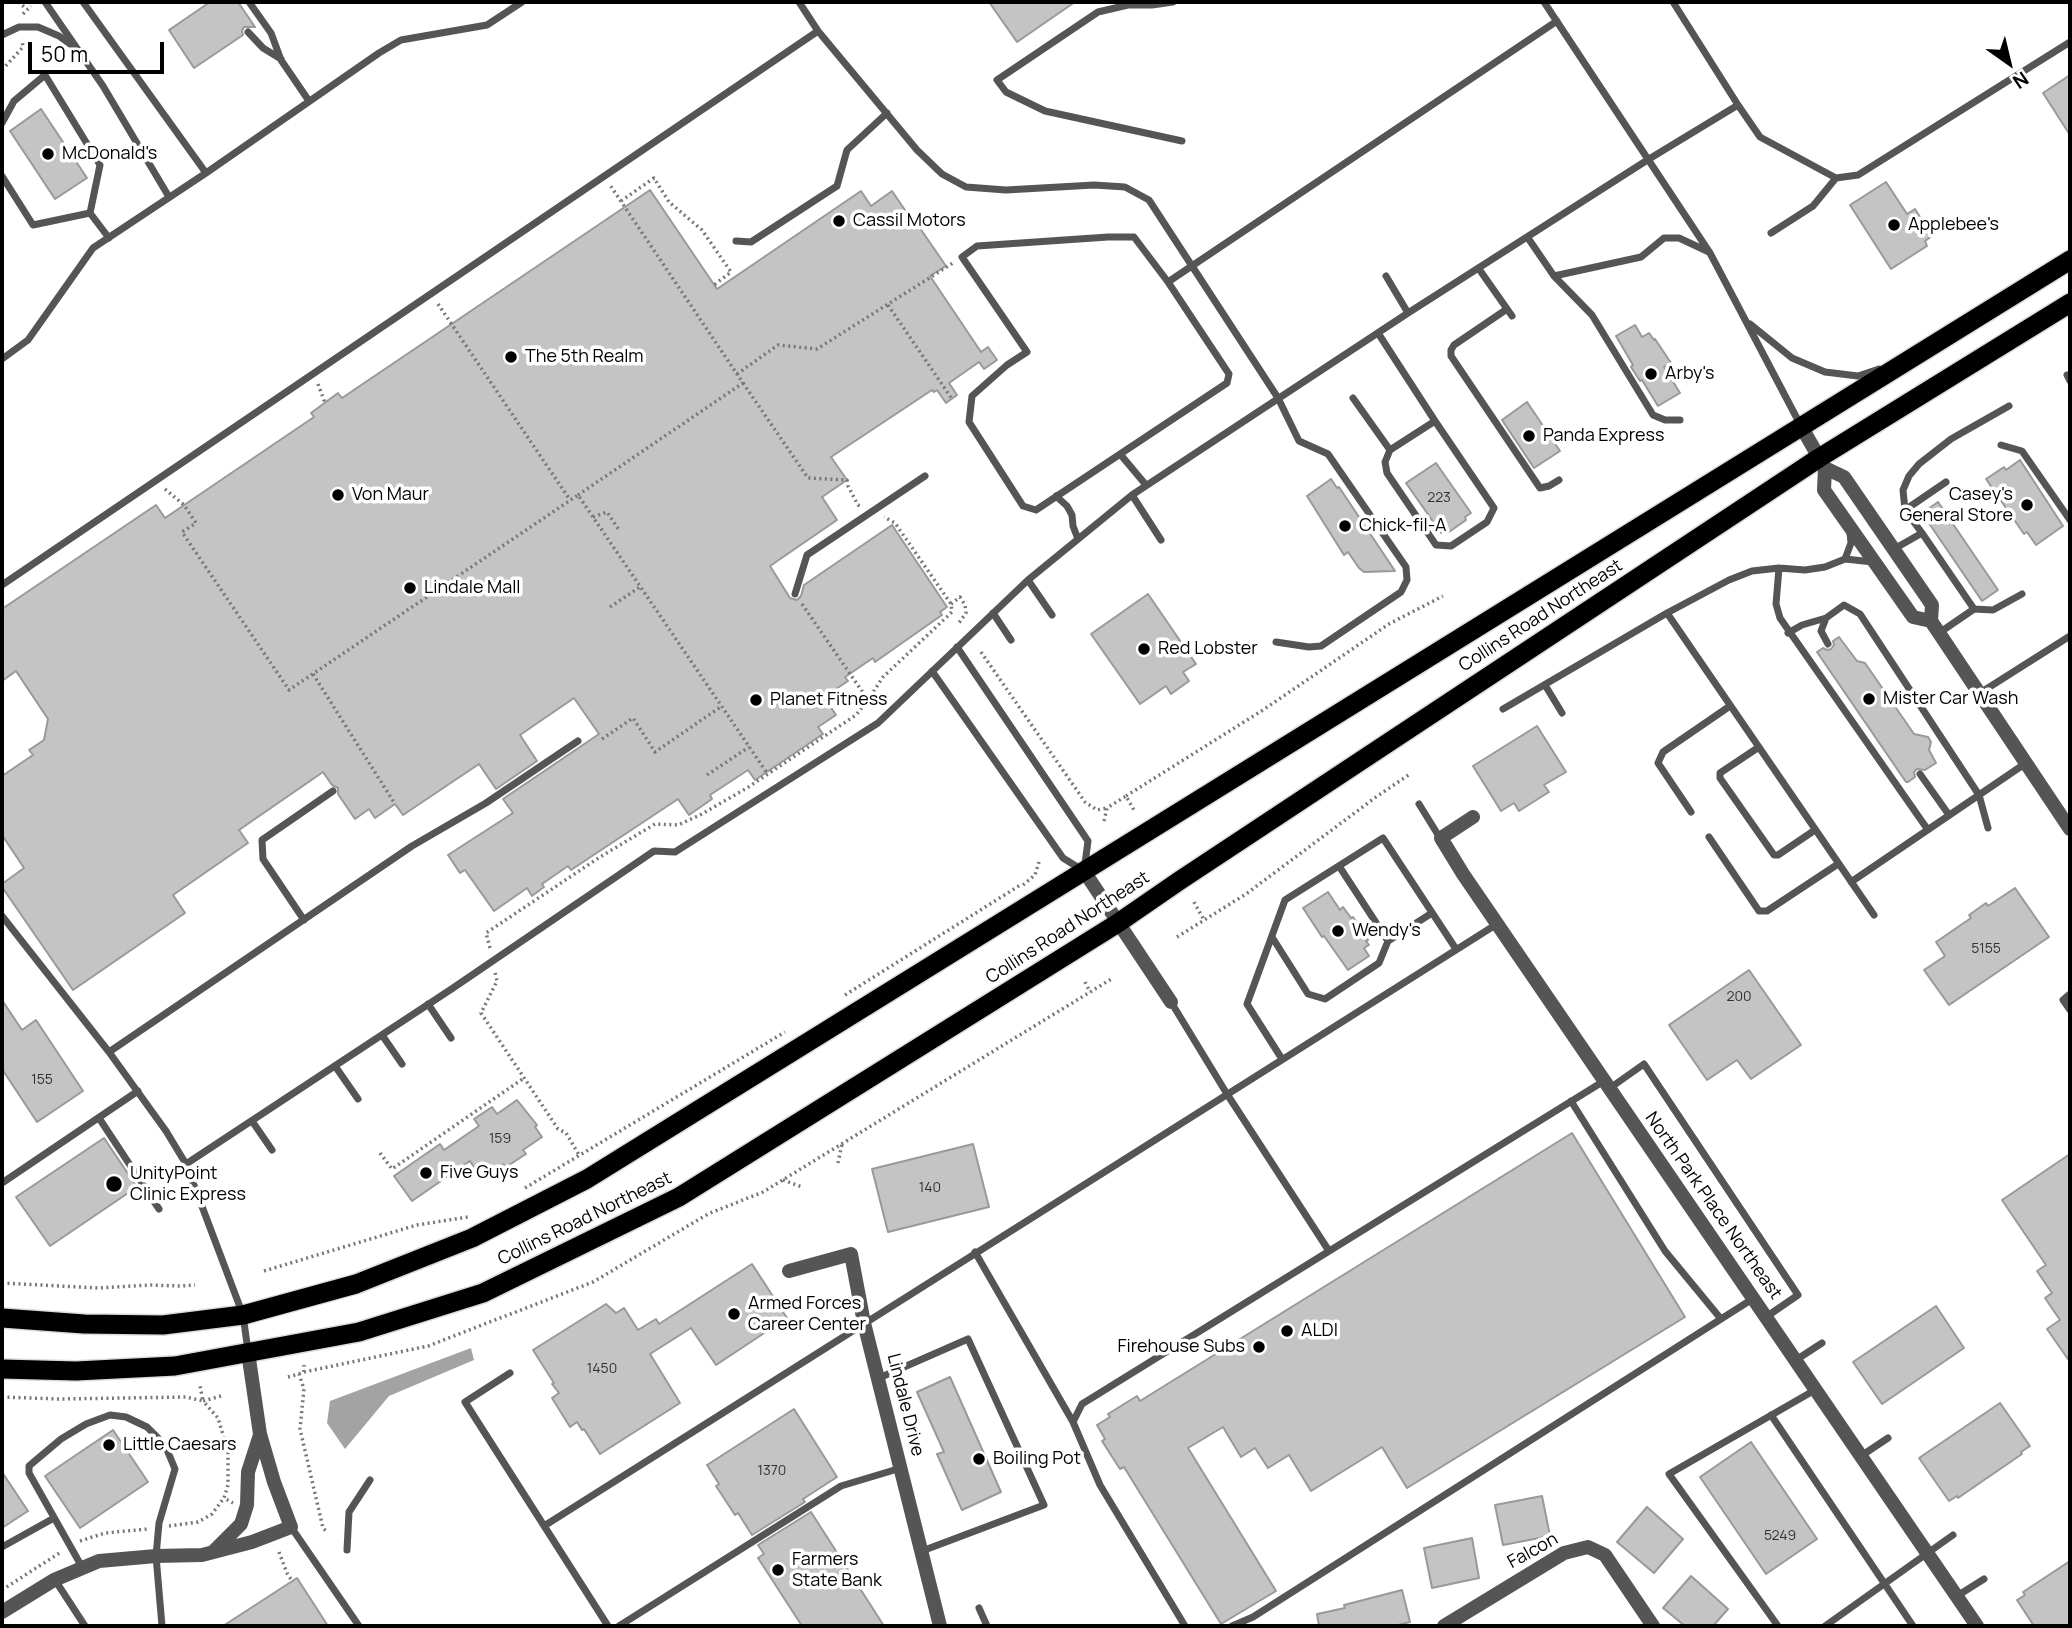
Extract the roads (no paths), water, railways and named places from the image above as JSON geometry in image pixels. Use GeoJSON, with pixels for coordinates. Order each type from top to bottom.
{"type":"FeatureCollection","features":[{"type":"Feature","properties":{"kind":"highway","name":"Collins Road Northeast"},"geometry":{"type":"LineString","coordinates":[[2,1318],[84,1324],[163,1325],[243,1315],[356,1284],[472,1238],[587,1179],[2070,260]]}},
{"type":"Feature","properties":{"kind":"highway","name":"Collins Road Northeast"},"geometry":{"type":"LineString","coordinates":[[2,1369],[76,1371],[175,1366],[359,1332],[483,1293],[679,1198],[1118,923],[2070,303]]}},
{"type":"Feature","properties":{"kind":"street"},"geometry":{"type":"LineString","coordinates":[[1801,426],[1822,463],[1824,490],[1913,617],[1935,627]]}},
{"type":"Feature","properties":{"kind":"street"},"geometry":{"type":"LineString","coordinates":[[1822,463],[1843,477],[1932,604],[1935,627],[2070,829]]}},
{"type":"Feature","properties":{"kind":"street"},"geometry":{"type":"LineString","coordinates":[[1441,838],[1473,817]]}},
{"type":"Feature","properties":{"kind":"street","name":"North Park Place Northeast"},"geometry":{"type":"LineString","coordinates":[[1441,838],[1977,1626]]}},
{"type":"Feature","properties":{"kind":"street"},"geometry":{"type":"LineString","coordinates":[[1084,871],[1171,1002]]}},
{"type":"Feature","properties":{"kind":"street","name":"Lindale Drive"},"geometry":{"type":"LineString","coordinates":[[789,1271],[851,1254],[864,1323],[940,1626]]}},
{"type":"Feature","properties":{"kind":"street"},"geometry":{"type":"LineString","coordinates":[[2,1612],[54,1580],[99,1561],[202,1555],[252,1542],[291,1527],[260,1434],[248,1352]]}},
{"type":"Feature","properties":{"kind":"street"},"geometry":{"type":"LineString","coordinates":[[213,1552],[241,1524],[247,1505],[248,1472],[260,1434]]}},
{"type":"Feature","properties":{"kind":"street","name":"Falcon"},"geometry":{"type":"LineString","coordinates":[[1444,1626],[1564,1553],[1588,1547],[1605,1555],[1653,1626]]}},
{"type":"Feature","properties":{"kind":"lane"},"geometry":{"type":"LineString","coordinates":[[45,2],[103,86],[169,197]]}},
{"type":"Feature","properties":{"kind":"lane"},"geometry":{"type":"LineString","coordinates":[[83,2],[206,173]]}},
{"type":"Feature","properties":{"kind":"lane"},"geometry":{"type":"LineString","coordinates":[[249,2],[271,33],[281,60],[309,101]]}},
{"type":"Feature","properties":{"kind":"lane"},"geometry":{"type":"LineString","coordinates":[[2,359],[28,340],[93,248],[401,40],[487,24],[522,2]]}},
{"type":"Feature","properties":{"kind":"lane"},"geometry":{"type":"LineString","coordinates":[[799,2],[818,30],[887,113],[942,174],[966,187],[1006,190],[1094,185],[1125,187],[1149,200],[1278,398],[1299,441],[1328,454],[1406,567],[1407,580],[1401,592],[1321,646],[1276,642]]}},
{"type":"Feature","properties":{"kind":"lane"},"geometry":{"type":"LineString","coordinates":[[1173,2],[1128,5],[1098,12],[997,80],[1006,92],[1045,111],[1182,141]]}},
{"type":"Feature","properties":{"kind":"lane"},"geometry":{"type":"LineString","coordinates":[[1544,2],[1710,253],[1801,426]]}},
{"type":"Feature","properties":{"kind":"lane"},"geometry":{"type":"LineString","coordinates":[[1675,3],[1760,137],[1836,178],[1858,175],[2070,42]]}},
{"type":"Feature","properties":{"kind":"lane"},"geometry":{"type":"LineString","coordinates":[[1168,282],[1557,21]]}},
{"type":"Feature","properties":{"kind":"lane"},"geometry":{"type":"LineString","coordinates":[[2,35],[19,27],[38,27],[59,36],[78,49]]}},
{"type":"Feature","properties":{"kind":"lane"},"geometry":{"type":"LineString","coordinates":[[2,585],[818,30]]}},
{"type":"Feature","properties":{"kind":"lane"},"geometry":{"type":"LineString","coordinates":[[248,32],[263,48],[281,60]]}},
{"type":"Feature","properties":{"kind":"lane"},"geometry":{"type":"LineString","coordinates":[[2,123],[14,101],[45,75],[100,165],[90,212],[109,238]]}},
{"type":"Feature","properties":{"kind":"lane"},"geometry":{"type":"LineString","coordinates":[[186,1164],[654,851],[675,852],[878,723],[1028,580],[1132,495],[1408,313],[1738,105]]}},
{"type":"Feature","properties":{"kind":"lane"},"geometry":{"type":"LineString","coordinates":[[736,241],[751,242],[837,186],[847,150],[887,113]]}},
{"type":"Feature","properties":{"kind":"lane"},"geometry":{"type":"LineString","coordinates":[[2,176],[33,225],[90,212]]}},
{"type":"Feature","properties":{"kind":"lane"},"geometry":{"type":"LineString","coordinates":[[1771,233],[1813,206],[1836,178]]}},
{"type":"Feature","properties":{"kind":"lane"},"geometry":{"type":"LineString","coordinates":[[1134,237],[1168,282],[1229,374],[1227,383],[1036,510],[1023,506],[969,422],[972,396],[1007,365],[1027,352],[962,257],[976,246],[1134,237]]}},
{"type":"Feature","properties":{"kind":"lane"},"geometry":{"type":"LineString","coordinates":[[1528,238],[1554,276],[1592,315],[1653,415],[1665,420],[1680,420]]}},
{"type":"Feature","properties":{"kind":"lane"},"geometry":{"type":"LineString","coordinates":[[1554,276],[1641,257],[1664,238],[1679,238],[1710,253]]}},
{"type":"Feature","properties":{"kind":"lane"},"geometry":{"type":"LineString","coordinates":[[1479,269],[1513,316]]}},
{"type":"Feature","properties":{"kind":"lane"},"geometry":{"type":"LineString","coordinates":[[1386,276],[1408,313]]}},
{"type":"Feature","properties":{"kind":"lane"},"geometry":{"type":"LineString","coordinates":[[1507,309],[1454,345],[1451,356],[1540,488],[1559,480]]}},
{"type":"Feature","properties":{"kind":"lane"},"geometry":{"type":"LineString","coordinates":[[1747,322],[1792,358],[1825,372],[1858,376],[1907,360]]}},
{"type":"Feature","properties":{"kind":"lane"},"geometry":{"type":"LineString","coordinates":[[1378,333],[1494,508],[1487,522],[1451,546],[1436,545],[1387,473],[1385,462],[1390,450],[1435,421]]}},
{"type":"Feature","properties":{"kind":"lane"},"geometry":{"type":"LineString","coordinates":[[1353,398],[1390,450]]}},
{"type":"Feature","properties":{"kind":"lane"},"geometry":{"type":"LineString","coordinates":[[1974,609],[1905,510],[1902,490],[1919,464],[1951,439],[2009,406]]}},
{"type":"Feature","properties":{"kind":"lane"},"geometry":{"type":"LineString","coordinates":[[2001,445],[2022,451],[2070,520]]}},
{"type":"Feature","properties":{"kind":"lane"},"geometry":{"type":"LineString","coordinates":[[1120,454],[1146,485]]}},
{"type":"Feature","properties":{"kind":"lane"},"geometry":{"type":"LineString","coordinates":[[795,594],[807,555],[925,476]]}},
{"type":"Feature","properties":{"kind":"lane"},"geometry":{"type":"LineString","coordinates":[[1905,510],[1946,482]]}},
{"type":"Feature","properties":{"kind":"lane"},"geometry":{"type":"LineString","coordinates":[[1132,495],[1161,540]]}},
{"type":"Feature","properties":{"kind":"lane"},"geometry":{"type":"LineString","coordinates":[[1056,496],[1072,515],[1078,539]]}},
{"type":"Feature","properties":{"kind":"lane"},"geometry":{"type":"LineString","coordinates":[[1845,559],[1851,543],[1850,527]]}},
{"type":"Feature","properties":{"kind":"lane"},"geometry":{"type":"LineString","coordinates":[[1894,549],[1922,533]]}},
{"type":"Feature","properties":{"kind":"lane"},"geometry":{"type":"LineString","coordinates":[[1503,709],[1667,612],[1752,571],[1825,568],[1845,559],[1875,562]]}},
{"type":"Feature","properties":{"kind":"lane"},"geometry":{"type":"LineString","coordinates":[[1779,568],[1776,604],[1780,618],[1928,830]]}},
{"type":"Feature","properties":{"kind":"lane"},"geometry":{"type":"LineString","coordinates":[[1028,580],[1052,615]]}},
{"type":"Feature","properties":{"kind":"lane"},"geometry":{"type":"LineString","coordinates":[[1935,627],[1974,609],[1993,610],[2022,594]]}},
{"type":"Feature","properties":{"kind":"lane"},"geometry":{"type":"LineString","coordinates":[[1788,632],[1826,618],[1844,605],[1860,614],[1979,795],[1987,828]]}},
{"type":"Feature","properties":{"kind":"lane"},"geometry":{"type":"LineString","coordinates":[[993,612],[1011,640]]}},
{"type":"Feature","properties":{"kind":"lane"},"geometry":{"type":"LineString","coordinates":[[1667,612],[1874,915]]}},
{"type":"Feature","properties":{"kind":"lane"},"geometry":{"type":"LineString","coordinates":[[1826,618],[1821,631],[1828,644]]}},
{"type":"Feature","properties":{"kind":"lane"},"geometry":{"type":"LineString","coordinates":[[1979,694],[2070,636]]}},
{"type":"Feature","properties":{"kind":"lane"},"geometry":{"type":"LineString","coordinates":[[932,671],[1063,858],[1084,871],[1088,841],[957,647]]}},
{"type":"Feature","properties":{"kind":"lane"},"geometry":{"type":"LineString","coordinates":[[1545,685],[1562,713]]}},
{"type":"Feature","properties":{"kind":"lane"},"geometry":{"type":"LineString","coordinates":[[1691,811],[1658,763],[1663,752],[1730,705]]}},
{"type":"Feature","properties":{"kind":"lane"},"geometry":{"type":"LineString","coordinates":[[109,1052],[412,846],[486,803],[578,741]]}},
{"type":"Feature","properties":{"kind":"lane"},"geometry":{"type":"LineString","coordinates":[[1759,747],[1720,773],[1720,778],[1774,855],[1815,830]]}},
{"type":"Feature","properties":{"kind":"lane"},"geometry":{"type":"LineString","coordinates":[[1850,882],[2026,763]]}},
{"type":"Feature","properties":{"kind":"lane"},"geometry":{"type":"LineString","coordinates":[[1920,774],[1949,815]]}},
{"type":"Feature","properties":{"kind":"lane"},"geometry":{"type":"LineString","coordinates":[[304,920],[263,859],[262,840],[333,791]]}},
{"type":"Feature","properties":{"kind":"lane"},"geometry":{"type":"LineString","coordinates":[[1419,804],[1441,838]]}},
{"type":"Feature","properties":{"kind":"lane"},"geometry":{"type":"LineString","coordinates":[[1709,837],[1759,911],[1767,911],[1838,864]]}},
{"type":"Feature","properties":{"kind":"lane"},"geometry":{"type":"LineString","coordinates":[[1282,1059],[1247,1004],[1285,900],[1383,838],[1456,950]]}},
{"type":"Feature","properties":{"kind":"lane"},"geometry":{"type":"LineString","coordinates":[[1339,866],[1388,941]]}},
{"type":"Feature","properties":{"kind":"lane"},"geometry":{"type":"LineString","coordinates":[[1272,937],[1308,994],[1325,999],[1380,963],[1388,941],[1432,914]]}},
{"type":"Feature","properties":{"kind":"lane"},"geometry":{"type":"LineString","coordinates":[[2,916],[138,1091],[186,1164],[243,1315],[248,1352]]}},
{"type":"Feature","properties":{"kind":"lane"},"geometry":{"type":"LineString","coordinates":[[544,1526],[1497,924]]}},
{"type":"Feature","properties":{"kind":"lane"},"geometry":{"type":"LineString","coordinates":[[2070,994],[2063,1000],[2070,1010]]}},
{"type":"Feature","properties":{"kind":"lane"},"geometry":{"type":"LineString","coordinates":[[1171,1002],[1329,1251]]}},
{"type":"Feature","properties":{"kind":"lane"},"geometry":{"type":"LineString","coordinates":[[428,1004],[451,1038]]}},
{"type":"Feature","properties":{"kind":"lane"},"geometry":{"type":"LineString","coordinates":[[382,1035],[402,1064]]}},
{"type":"Feature","properties":{"kind":"lane"},"geometry":{"type":"LineString","coordinates":[[1073,1422],[1082,1404],[1571,1101],[1644,1064],[1798,1295],[1766,1317]]}},
{"type":"Feature","properties":{"kind":"lane"},"geometry":{"type":"LineString","coordinates":[[335,1066],[358,1099]]}},
{"type":"Feature","properties":{"kind":"lane"},"geometry":{"type":"LineString","coordinates":[[2,1183],[138,1091]]}},
{"type":"Feature","properties":{"kind":"lane"},"geometry":{"type":"LineString","coordinates":[[1571,1101],[1665,1251],[1721,1319]]}},
{"type":"Feature","properties":{"kind":"lane"},"geometry":{"type":"LineString","coordinates":[[99,1118],[159,1209]]}},
{"type":"Feature","properties":{"kind":"lane"},"geometry":{"type":"LineString","coordinates":[[252,1121],[272,1150]]}},
{"type":"Feature","properties":{"kind":"lane"},"geometry":{"type":"LineString","coordinates":[[975,1252],[1073,1422],[1100,1485],[1185,1626]]}},
{"type":"Feature","properties":{"kind":"lane"},"geometry":{"type":"LineString","coordinates":[[1232,1626],[1253,1617],[1754,1298]]}},
{"type":"Feature","properties":{"kind":"lane"},"geometry":{"type":"LineString","coordinates":[[878,1378],[968,1339],[1044,1504],[922,1551]]}},
{"type":"Feature","properties":{"kind":"lane"},"geometry":{"type":"LineString","coordinates":[[1796,1360],[1822,1343]]}},
{"type":"Feature","properties":{"kind":"lane"},"geometry":{"type":"LineString","coordinates":[[510,1373],[465,1402],[608,1626]]}},
{"type":"Feature","properties":{"kind":"lane"},"geometry":{"type":"LineString","coordinates":[[1778,1626],[1669,1474],[1816,1390]]}},
{"type":"Feature","properties":{"kind":"lane"},"geometry":{"type":"LineString","coordinates":[[82,1568],[29,1473],[29,1465],[78,1429],[110,1415],[126,1417],[147,1427],[164,1445],[175,1468],[159,1527],[156,1556],[162,1626]]}},
{"type":"Feature","properties":{"kind":"lane"},"geometry":{"type":"LineString","coordinates":[[1771,1415],[1913,1626]]}},
{"type":"Feature","properties":{"kind":"lane"},"geometry":{"type":"LineString","coordinates":[[1861,1457],[1888,1438]]}},
{"type":"Feature","properties":{"kind":"lane"},"geometry":{"type":"LineString","coordinates":[[619,1626],[841,1486],[901,1467]]}},
{"type":"Feature","properties":{"kind":"lane"},"geometry":{"type":"LineString","coordinates":[[347,1550],[349,1512],[370,1480]]}},
{"type":"Feature","properties":{"kind":"lane"},"geometry":{"type":"LineString","coordinates":[[2,1547],[54,1518]]}},
{"type":"Feature","properties":{"kind":"lane"},"geometry":{"type":"LineString","coordinates":[[291,1527],[359,1626]]}},
{"type":"Feature","properties":{"kind":"lane"},"geometry":{"type":"LineString","coordinates":[[1825,1626],[1953,1535]]}},
{"type":"Feature","properties":{"kind":"lane"},"geometry":{"type":"LineString","coordinates":[[1956,1597],[1984,1579]]}},
{"type":"Feature","properties":{"kind":"lane"},"geometry":{"type":"LineString","coordinates":[[54,1580],[85,1626]]}},
{"type":"Feature","properties":{"kind":"lane"},"geometry":{"type":"LineString","coordinates":[[979,1608],[987,1626]]}},
{"type":"Feature","properties":{"kind":"place","name":"McDonald's"},"geometry":{"type":"Point","coordinates":[48,154]}},
{"type":"Feature","properties":{"kind":"place","name":"Cassil Motors"},"geometry":{"type":"Point","coordinates":[839,221]}},
{"type":"Feature","properties":{"kind":"place","name":"Applebee's"},"geometry":{"type":"Point","coordinates":[1894,225]}},
{"type":"Feature","properties":{"kind":"place","name":"The 5th Realm"},"geometry":{"type":"Point","coordinates":[511,357]}},
{"type":"Feature","properties":{"kind":"place","name":"Arby's"},"geometry":{"type":"Point","coordinates":[1651,374]}},
{"type":"Feature","properties":{"kind":"place","name":"Panda Express"},"geometry":{"type":"Point","coordinates":[1529,436]}},
{"type":"Feature","properties":{"kind":"place","name":"Von Maur"},"geometry":{"type":"Point","coordinates":[338,495]}},
{"type":"Feature","properties":{"kind":"place","name":"Casey's General Store"},"geometry":{"type":"Point","coordinates":[2027,505]}},
{"type":"Feature","properties":{"kind":"place","name":"Chick-fil-A"},"geometry":{"type":"Point","coordinates":[1345,526]}},
{"type":"Feature","properties":{"kind":"place","name":"Lindale Mall"},"geometry":{"type":"Point","coordinates":[410,588]}},
{"type":"Feature","properties":{"kind":"place","name":"Red Lobster"},"geometry":{"type":"Point","coordinates":[1144,649]}},
{"type":"Feature","properties":{"kind":"place","name":"Mister Car Wash"},"geometry":{"type":"Point","coordinates":[1869,699]}},
{"type":"Feature","properties":{"kind":"place","name":"Planet Fitness"},"geometry":{"type":"Point","coordinates":[756,700]}},
{"type":"Feature","properties":{"kind":"place","name":"Wendy's"},"geometry":{"type":"Point","coordinates":[1338,931]}},
{"type":"Feature","properties":{"kind":"place","name":"Five Guys"},"geometry":{"type":"Point","coordinates":[426,1173]}},
{"type":"Feature","properties":{"kind":"place","name":"UnityPoint Clinic Express"},"geometry":{"type":"Point","coordinates":[114,1184]}},
{"type":"Feature","properties":{"kind":"place","name":"Armed Forces Career Center"},"geometry":{"type":"Point","coordinates":[734,1314]}},
{"type":"Feature","properties":{"kind":"place","name":"ALDI"},"geometry":{"type":"Point","coordinates":[1287,1331]}},
{"type":"Feature","properties":{"kind":"place","name":"Firehouse Subs"},"geometry":{"type":"Point","coordinates":[1259,1347]}},
{"type":"Feature","properties":{"kind":"place","name":"Little Caesars"},"geometry":{"type":"Point","coordinates":[109,1445]}},
{"type":"Feature","properties":{"kind":"place","name":"Boiling Pot"},"geometry":{"type":"Point","coordinates":[979,1459]}},
{"type":"Feature","properties":{"kind":"place","name":"Farmers State Bank"},"geometry":{"type":"Point","coordinates":[778,1570]}}]}
